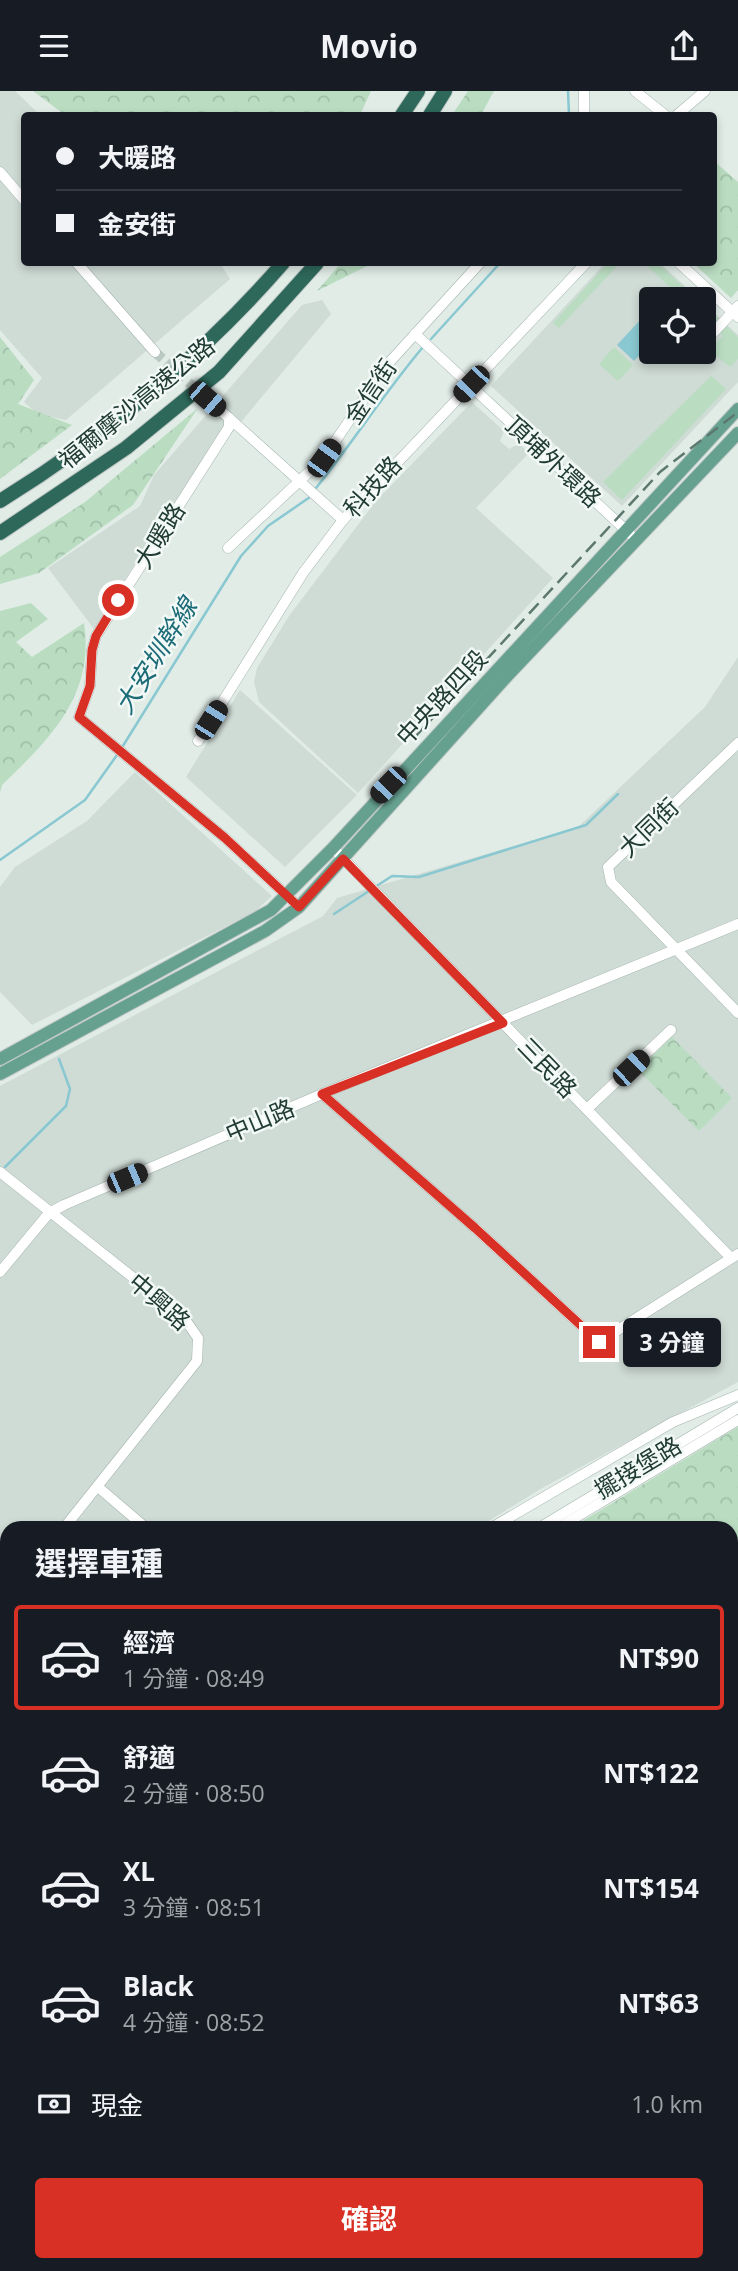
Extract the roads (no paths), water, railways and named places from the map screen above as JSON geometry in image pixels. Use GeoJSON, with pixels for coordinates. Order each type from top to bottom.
{"type":"FeatureCollection","features":[{"type":"Feature","properties":{"kind":"highway"},"geometry":{"type":"LineString","coordinates":[[404,112],[418,91]]}},
{"type":"Feature","properties":{"kind":"highway"},"geometry":{"type":"LineString","coordinates":[[432,112],[445,91]]}},
{"type":"Feature","properties":{"kind":"highway","name":"福爾摩沙高速公路"},"geometry":{"type":"LineString","coordinates":[[0,501],[117,419],[206,341],[280,266]]}},
{"type":"Feature","properties":{"kind":"highway","name":"福爾摩沙高速公路"},"geometry":{"type":"LineString","coordinates":[[0,533],[126,448],[219,372],[314,266]]}},
{"type":"Feature","properties":{"kind":"main road","name":"中央路四段"},"geometry":{"type":"LineString","coordinates":[[0,1074],[265,931],[299,907],[631,535],[738,409]]}},
{"type":"Feature","properties":{"kind":"main road","name":"中央路四段"},"geometry":{"type":"LineString","coordinates":[[0,1059],[221,940],[271,910],[631,535],[738,433]]}},
{"type":"Feature","properties":{"kind":"street"},"geometry":{"type":"LineString","coordinates":[[584,91],[584,112]]}},
{"type":"Feature","properties":{"kind":"street"},"geometry":{"type":"LineString","coordinates":[[635,91],[661,112]]}},
{"type":"Feature","properties":{"kind":"street"},"geometry":{"type":"LineString","coordinates":[[680,112],[705,91]]}},
{"type":"Feature","properties":{"kind":"street"},"geometry":{"type":"LineString","coordinates":[[0,172],[21,196]]}},
{"type":"Feature","properties":{"kind":"street"},"geometry":{"type":"LineString","coordinates":[[80,266],[155,352]]}},
{"type":"Feature","properties":{"kind":"street","name":"金信街"},"geometry":{"type":"LineString","coordinates":[[229,548],[265,512],[301,483],[352,420],[386,366],[477,266]]}},
{"type":"Feature","properties":{"kind":"street","name":"科技路"},"geometry":{"type":"LineString","coordinates":[[198,741],[303,573],[343,520],[583,266]]}},
{"type":"Feature","properties":{"kind":"street"},"geometry":{"type":"LineString","coordinates":[[683,266],[736,311],[716,330]]}},
{"type":"Feature","properties":{"kind":"street","name":"頂埔外環路"},"geometry":{"type":"LineString","coordinates":[[415,334],[631,535]]}},
{"type":"Feature","properties":{"kind":"street"},"geometry":{"type":"LineString","coordinates":[[207,399],[343,520]]}},
{"type":"Feature","properties":{"kind":"street","name":"大暖路"},"geometry":{"type":"LineString","coordinates":[[229,418],[229,427],[221,441],[96,636],[92,650],[90,686],[79,717],[288,895]]}},
{"type":"Feature","properties":{"kind":"street","name":"大同街"},"geometry":{"type":"LineString","coordinates":[[677,949],[611,882],[608,867],[738,743]]}},
{"type":"Feature","properties":{"kind":"street","name":"三民路"},"geometry":{"type":"LineString","coordinates":[[333,848],[734,1256]]}},
{"type":"Feature","properties":{"kind":"street"},"geometry":{"type":"LineString","coordinates":[[288,895],[299,907]]}},
{"type":"Feature","properties":{"kind":"street","name":"中山路"},"geometry":{"type":"LineString","coordinates":[[0,1272],[49,1213],[322,1094],[503,1023],[738,924]]}},
{"type":"Feature","properties":{"kind":"street"},"geometry":{"type":"LineString","coordinates":[[677,949],[738,1013]]}},
{"type":"Feature","properties":{"kind":"street"},"geometry":{"type":"LineString","coordinates":[[587,1109],[671,1030]]}},
{"type":"Feature","properties":{"kind":"street"},"geometry":{"type":"LineString","coordinates":[[322,1094],[475,1228],[599,1342],[734,1256]]}},
{"type":"Feature","properties":{"kind":"street","name":"中興路"},"geometry":{"type":"LineString","coordinates":[[0,1172],[184,1318],[198,1338],[197,1361],[70,1521]]}},
{"type":"Feature","properties":{"kind":"street"},"geometry":{"type":"LineString","coordinates":[[503,1521],[673,1422],[738,1395]]}},
{"type":"Feature","properties":{"kind":"street","name":"擺接堡路"},"geometry":{"type":"LineString","coordinates":[[551,1521],[738,1408]]}},
{"type":"Feature","properties":{"kind":"street","name":"擺接堡路"},"geometry":{"type":"LineString","coordinates":[[570,1521],[738,1420]]}},
{"type":"Feature","properties":{"kind":"street"},"geometry":{"type":"LineString","coordinates":[[98,1487],[138,1521]]}},
{"type":"Feature","properties":{"kind":"water"},"geometry":{"type":"Polygon","coordinates":[[[639,321],[639,356],[634,361],[617,345],[639,321]]]}},
{"type":"Feature","properties":{"kind":"waterway","name":"大安圳幹線"},"geometry":{"type":"LineString","coordinates":[[568,91],[569,112]]}},
{"type":"Feature","properties":{"kind":"waterway","name":"大安圳幹線"},"geometry":{"type":"LineString","coordinates":[[431,339],[497,266]]}},
{"type":"Feature","properties":{"kind":"waterway","name":"大安圳幹線"},"geometry":{"type":"LineString","coordinates":[[316,488],[423,347]]}},
{"type":"Feature","properties":{"kind":"waterway","name":"大安圳幹線"},"geometry":{"type":"LineString","coordinates":[[121,749],[241,556],[268,526],[310,497]]}},
{"type":"Feature","properties":{"kind":"waterway","name":"大安圳幹線"},"geometry":{"type":"LineString","coordinates":[[0,860],[85,800],[117,755]]}},
{"type":"Feature","properties":{"kind":"waterway"},"geometry":{"type":"LineString","coordinates":[[375,887],[392,876],[419,877],[586,825],[618,794]]}},
{"type":"Feature","properties":{"kind":"waterway"},"geometry":{"type":"LineString","coordinates":[[334,914],[369,891]]}},
{"type":"Feature","properties":{"kind":"waterway"},"geometry":{"type":"LineString","coordinates":[[5,1167],[66,1106],[70,1089],[59,1059]]}},
{"type":"Feature","properties":{"kind":"tunnel"},"geometry":{"type":"LineString","coordinates":[[155,352],[199,392]]}},
{"type":"Feature","properties":{"kind":"railway"},"geometry":{"type":"LineString","coordinates":[[415,737],[660,472],[738,412]]}}]}
